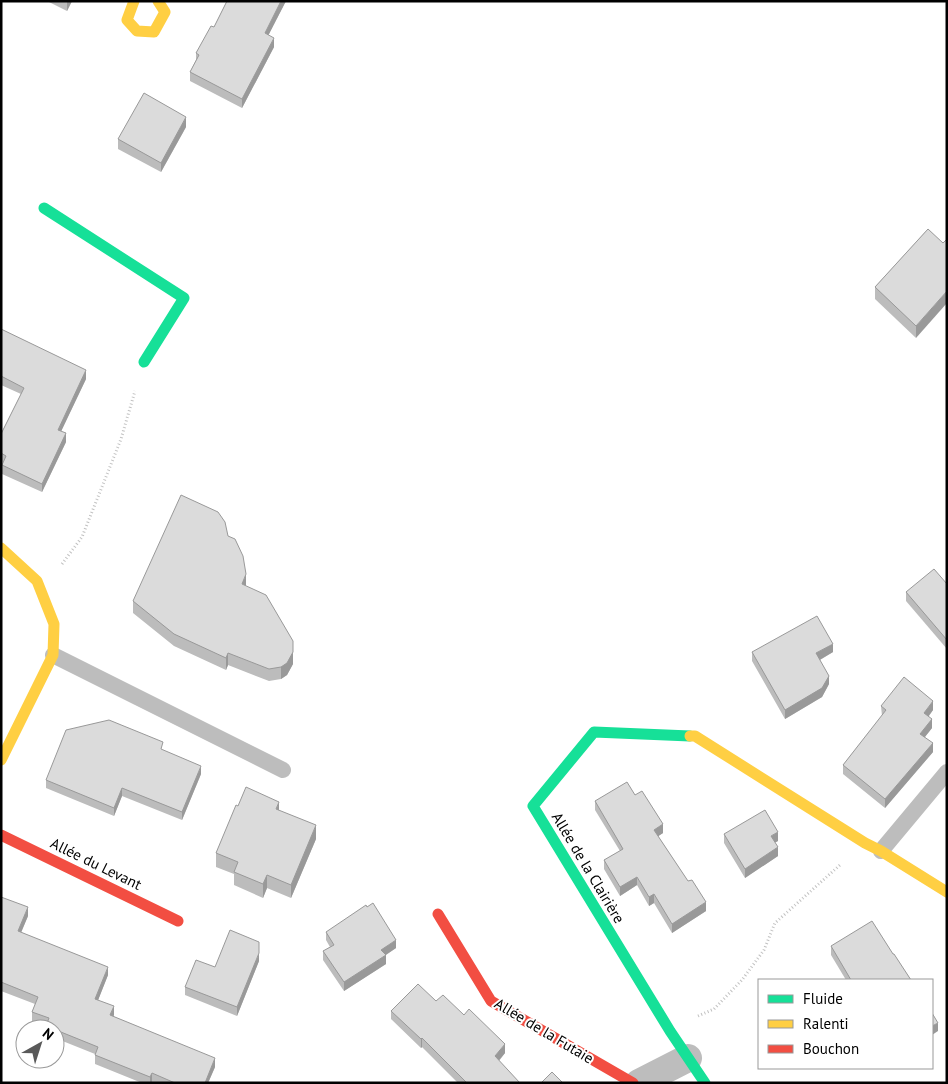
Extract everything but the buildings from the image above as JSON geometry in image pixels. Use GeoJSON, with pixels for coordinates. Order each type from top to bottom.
{"type":"FeatureCollection","features":[{"type":"Feature","properties":{"kind":"street"},"geometry":{"type":"LineString","coordinates":[[134,1],[126,20],[136,31],[154,32],[165,12],[158,1]]}},
{"type":"Feature","properties":{"kind":"street"},"geometry":{"type":"LineString","coordinates":[[44,208],[184,298],[144,362]]}},
{"type":"Feature","properties":{"kind":"street"},"geometry":{"type":"LineString","coordinates":[[1,548],[36,581],[54,624],[53,655],[1,760]]}},
{"type":"Feature","properties":{"kind":"street","name":"Allée de la Clairière"},"geometry":{"type":"LineString","coordinates":[[705,1083],[670,1031],[533,806],[594,732],[695,736],[864,843],[881,851],[947,892]]}},
{"type":"Feature","properties":{"kind":"street","name":"Allée du Levant"},"geometry":{"type":"LineString","coordinates":[[1,834],[178,921]]}},
{"type":"Feature","properties":{"kind":"street","name":"Allée de la Futaie"},"geometry":{"type":"LineString","coordinates":[[438,914],[491,1001],[633,1083]]}},
{"type":"Feature","properties":{"kind":"street"},"geometry":{"type":"LineString","coordinates":[[639,1083],[688,1058]]}},
{"type":"Feature","properties":{"kind":"lane"},"geometry":{"type":"LineString","coordinates":[[53,655],[283,770]]}},
{"type":"Feature","properties":{"kind":"lane"},"geometry":{"type":"LineString","coordinates":[[881,851],[947,772]]}},
{"type":"Feature","properties":{"kind":"path"},"geometry":{"type":"LineString","coordinates":[[42,592],[82,537],[121,439],[144,362]]}},
{"type":"Feature","properties":{"kind":"path"},"geometry":{"type":"LineString","coordinates":[[670,1031],[714,1009],[742,980],[764,950],[775,922],[864,843]]}},
{"type":"Feature","properties":{"kind":"traffic: fast"},"geometry":{"type":"LineString","coordinates":[[44,208],[184,298],[144,362]]}},
{"type":"Feature","properties":{"kind":"traffic: fast"},"geometry":{"type":"LineString","coordinates":[[690,736],[594,732],[533,806],[670,1031],[705,1083]]}},
{"type":"Feature","properties":{"kind":"traffic: slow"},"geometry":{"type":"LineString","coordinates":[[134,1],[127,20],[137,31],[154,32],[165,12],[158,1]]}},
{"type":"Feature","properties":{"kind":"traffic: slow"},"geometry":{"type":"LineString","coordinates":[[1,548],[37,581],[54,624],[53,655],[1,760]]}},
{"type":"Feature","properties":{"kind":"traffic: slow"},"geometry":{"type":"LineString","coordinates":[[690,736],[695,736],[947,892]]}},
{"type":"Feature","properties":{"kind":"traffic: jam"},"geometry":{"type":"LineString","coordinates":[[1,835],[178,921]]}},
{"type":"Feature","properties":{"kind":"traffic: jam"},"geometry":{"type":"LineString","coordinates":[[438,914],[491,1001],[633,1083]]}}]}
